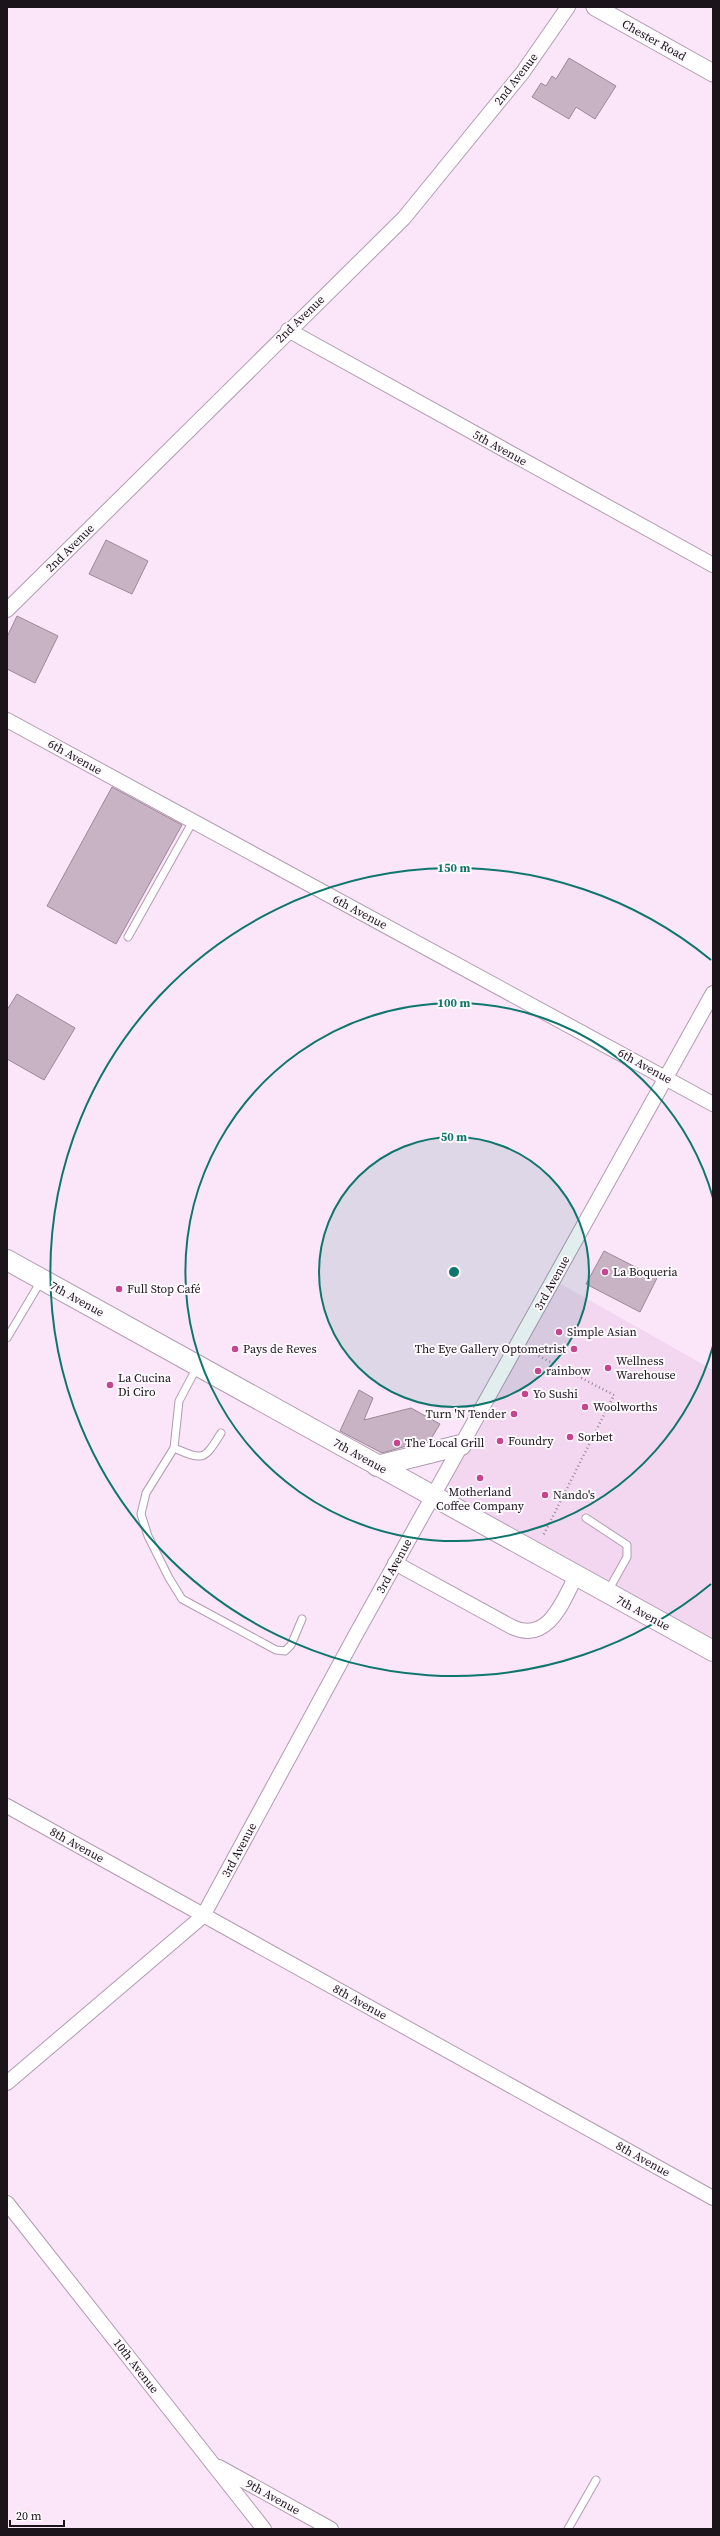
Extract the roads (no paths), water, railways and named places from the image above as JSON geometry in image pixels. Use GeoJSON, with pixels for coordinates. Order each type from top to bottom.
{"type":"FeatureCollection","features":[{"type":"Feature","properties":{"kind":"main road","name":"7th Avenue"},"geometry":{"type":"LineString","coordinates":[[7,1260],[713,1651]]}},
{"type":"Feature","properties":{"kind":"main road"},"geometry":{"type":"LineString","coordinates":[[377,1466],[461,1446]]}},
{"type":"Feature","properties":{"kind":"street","name":"2nd Avenue"},"geometry":{"type":"LineString","coordinates":[[7,610],[288,330],[404,218],[523,72],[568,7]]}},
{"type":"Feature","properties":{"kind":"street","name":"Chester Road"},"geometry":{"type":"LineString","coordinates":[[595,7],[713,73]]}},
{"type":"Feature","properties":{"kind":"street","name":"5th Avenue"},"geometry":{"type":"LineString","coordinates":[[288,330],[713,565]]}},
{"type":"Feature","properties":{"kind":"street","name":"6th Avenue"},"geometry":{"type":"LineString","coordinates":[[7,720],[713,1104]]}},
{"type":"Feature","properties":{"kind":"street","name":"3rd Avenue"},"geometry":{"type":"LineString","coordinates":[[7,2083],[203,1916],[432,1496],[667,1078],[713,993]]}},
{"type":"Feature","properties":{"kind":"street"},"geometry":{"type":"LineString","coordinates":[[395,1563],[512,1627],[525,1632],[539,1630],[551,1620],[576,1576]]}},
{"type":"Feature","properties":{"kind":"street","name":"8th Avenue"},"geometry":{"type":"LineString","coordinates":[[7,1806],[713,2198]]}},
{"type":"Feature","properties":{"kind":"street","name":"10th Avenue"},"geometry":{"type":"LineString","coordinates":[[7,2203],[264,2529]]}},
{"type":"Feature","properties":{"kind":"street","name":"9th Avenue"},"geometry":{"type":"LineString","coordinates":[[214,2464],[331,2529]]}},
{"type":"Feature","properties":{"kind":"lane"},"geometry":{"type":"LineString","coordinates":[[128,937],[193,821]]}},
{"type":"Feature","properties":{"kind":"lane"},"geometry":{"type":"LineString","coordinates":[[7,1338],[42,1280]]}},
{"type":"Feature","properties":{"kind":"lane"},"geometry":{"type":"LineString","coordinates":[[198,1366],[179,1401],[174,1448],[146,1493],[141,1514],[151,1543],[168,1578],[182,1598],[276,1650],[285,1651],[291,1645],[302,1619]]}},
{"type":"Feature","properties":{"kind":"lane"},"geometry":{"type":"LineString","coordinates":[[174,1448],[195,1457],[203,1457],[208,1454],[221,1433]]}},
{"type":"Feature","properties":{"kind":"lane"},"geometry":{"type":"LineString","coordinates":[[586,1518],[627,1545],[627,1557],[607,1593]]}},
{"type":"Feature","properties":{"kind":"lane"},"geometry":{"type":"LineString","coordinates":[[568,2529],[596,2480]]}},
{"type":"Feature","properties":{"kind":"place","name":"La Boqueria"},"geometry":{"type":"Point","coordinates":[605,1272]}},
{"type":"Feature","properties":{"kind":"place","name":"Full Stop Café"},"geometry":{"type":"Point","coordinates":[119,1289]}},
{"type":"Feature","properties":{"kind":"place","name":"Simple Asian"},"geometry":{"type":"Point","coordinates":[559,1332]}},
{"type":"Feature","properties":{"kind":"place","name":"Pays de Reves"},"geometry":{"type":"Point","coordinates":[235,1349]}},
{"type":"Feature","properties":{"kind":"place","name":"The Eye Gallery Optometrist"},"geometry":{"type":"Point","coordinates":[574,1349]}},
{"type":"Feature","properties":{"kind":"place","name":"Wellness Warehouse"},"geometry":{"type":"Point","coordinates":[608,1368]}},
{"type":"Feature","properties":{"kind":"place","name":"rainbow"},"geometry":{"type":"Point","coordinates":[538,1371]}},
{"type":"Feature","properties":{"kind":"place","name":"La Cucina Di Ciro"},"geometry":{"type":"Point","coordinates":[110,1385]}},
{"type":"Feature","properties":{"kind":"place","name":"Yo Sushi"},"geometry":{"type":"Point","coordinates":[525,1394]}},
{"type":"Feature","properties":{"kind":"place","name":"Woolworths"},"geometry":{"type":"Point","coordinates":[585,1407]}},
{"type":"Feature","properties":{"kind":"place","name":"Turn 'N Tender"},"geometry":{"type":"Point","coordinates":[514,1414]}},
{"type":"Feature","properties":{"kind":"place","name":"Sorbet"},"geometry":{"type":"Point","coordinates":[570,1437]}},
{"type":"Feature","properties":{"kind":"place","name":"Foundry"},"geometry":{"type":"Point","coordinates":[500,1441]}},
{"type":"Feature","properties":{"kind":"place","name":"The Local Grill"},"geometry":{"type":"Point","coordinates":[397,1443]}},
{"type":"Feature","properties":{"kind":"place","name":"Motherland Coffee Company"},"geometry":{"type":"Point","coordinates":[480,1478]}},
{"type":"Feature","properties":{"kind":"place","name":"Nando's"},"geometry":{"type":"Point","coordinates":[545,1495]}}]}
